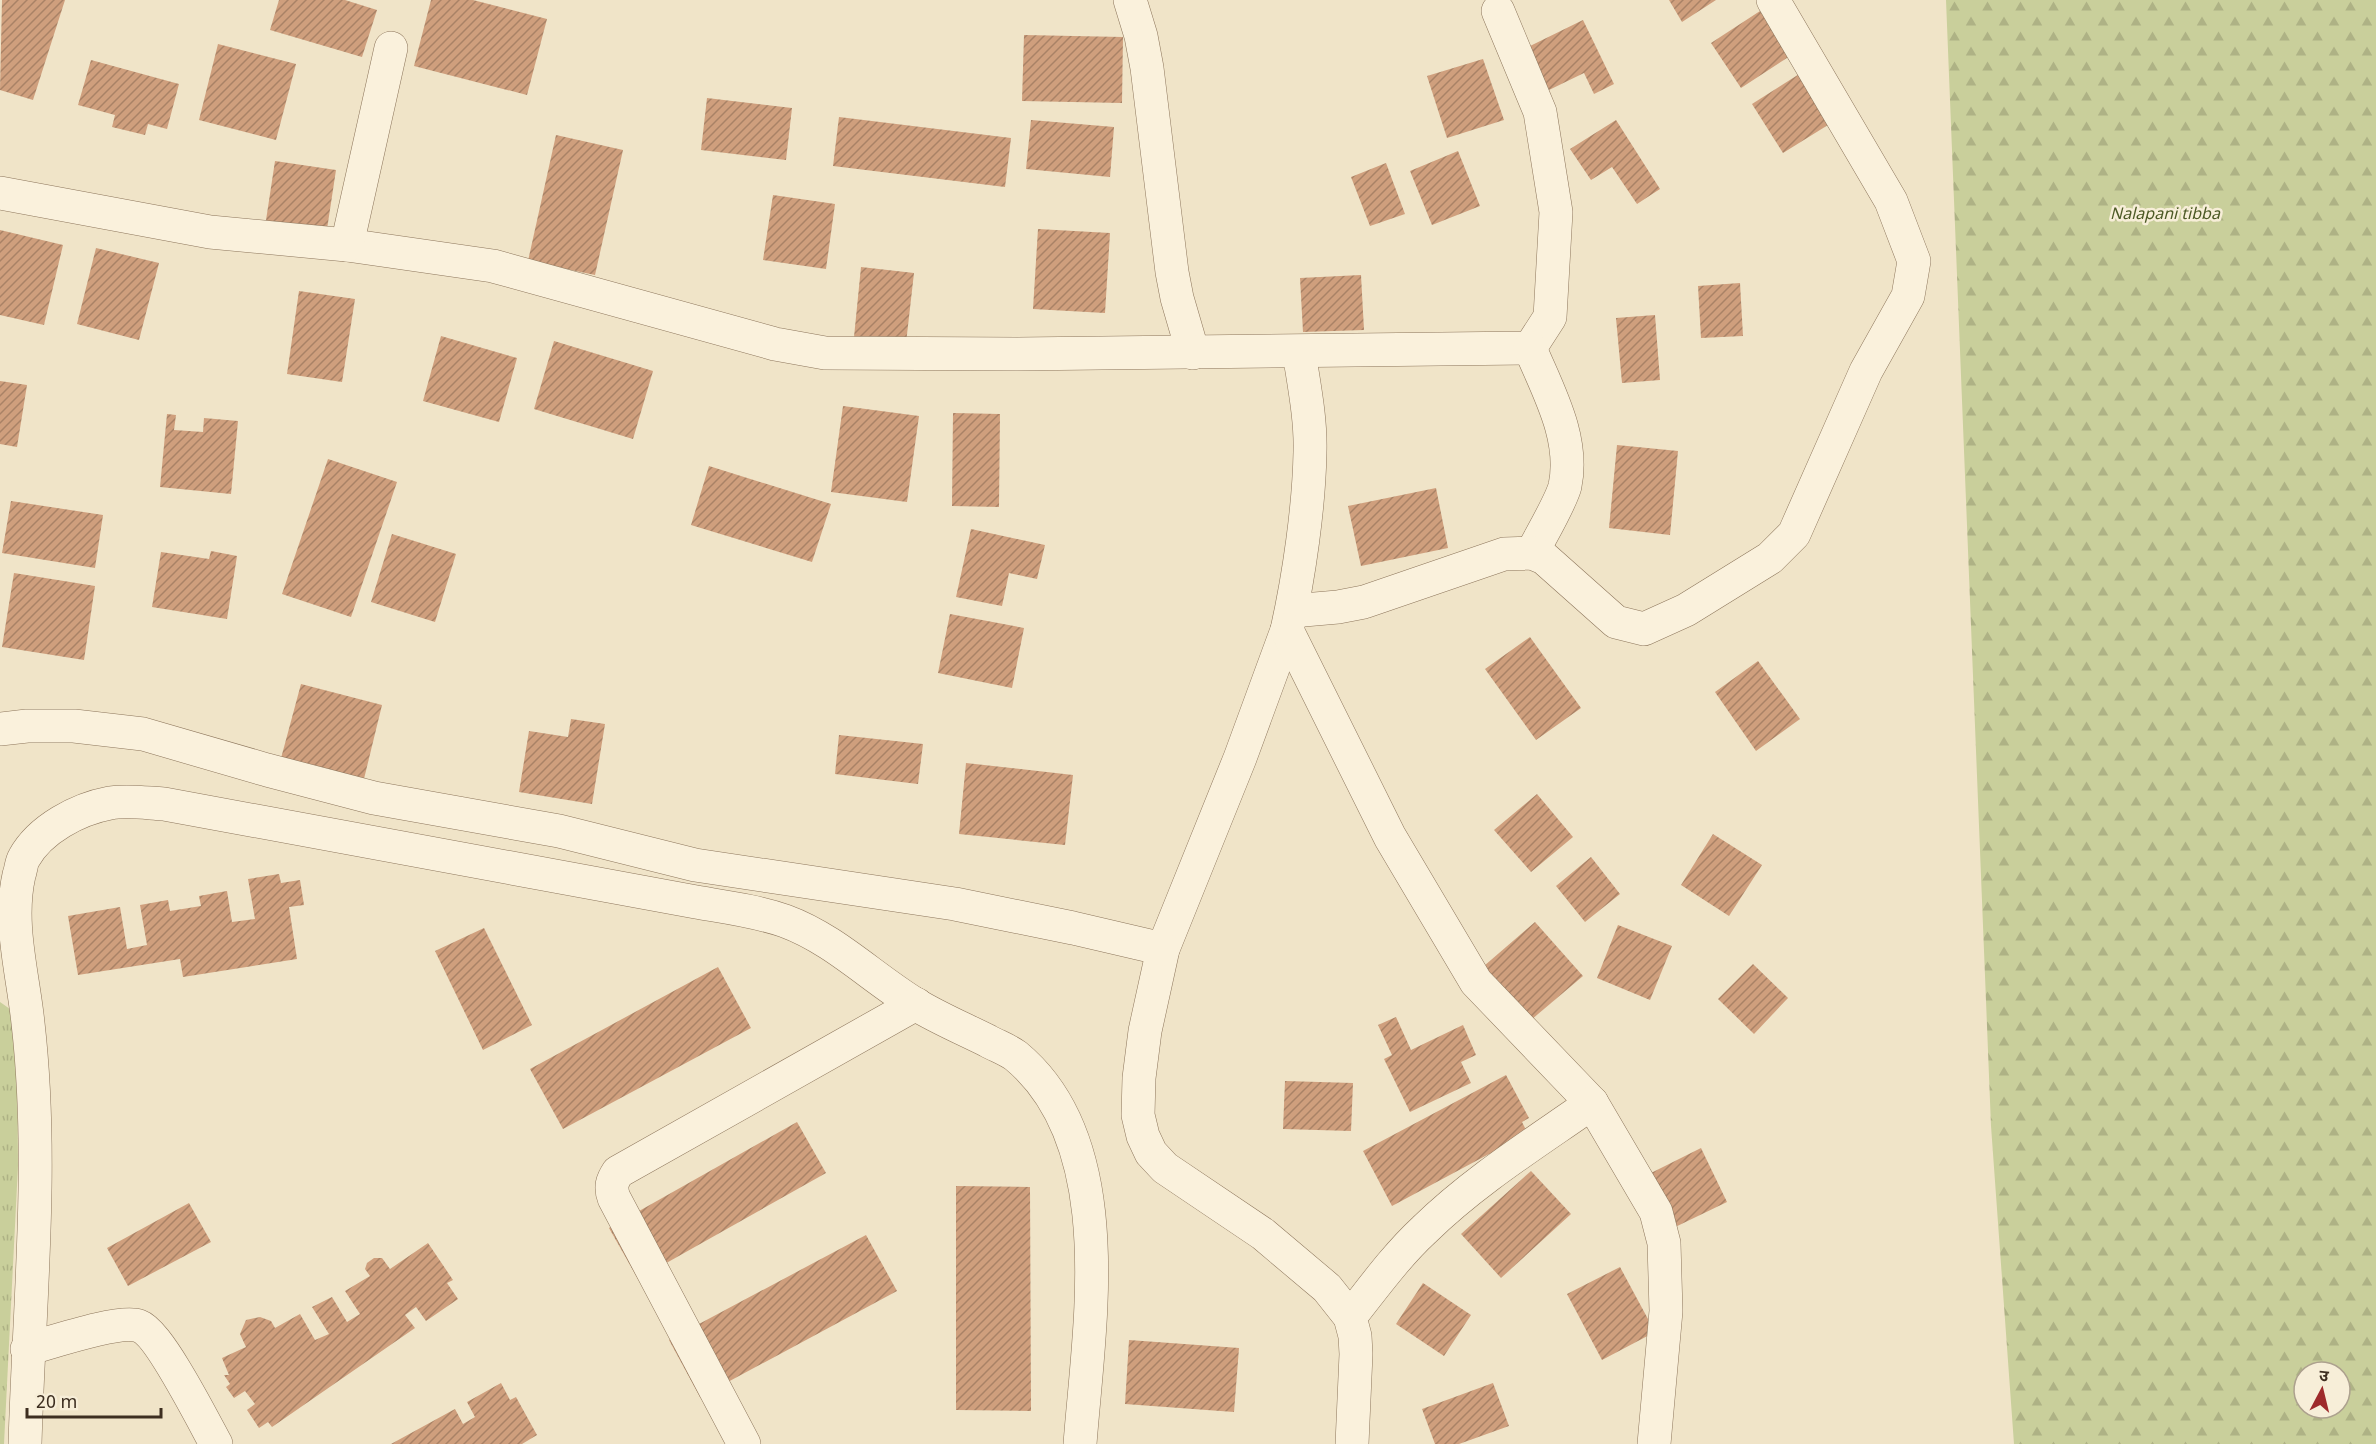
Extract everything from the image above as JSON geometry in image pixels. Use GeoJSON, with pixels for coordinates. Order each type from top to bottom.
{"type":"FeatureCollection","features":[{"type":"Feature","properties":{"kind":"street"},"geometry":{"type":"LineString","coordinates":[[1130,0],[1141,36],[1147,68],[1177,298],[1193,353]]}},
{"type":"Feature","properties":{"kind":"street"},"geometry":{"type":"LineString","coordinates":[[1289,620],[1364,602],[1504,554],[1532,553],[1554,564],[1616,622],[1644,629],[1686,610],[1770,558],[1794,534],[1866,371],[1908,296],[1914,261],[1891,201],[1773,0]]}},
{"type":"Feature","properties":{"kind":"street"},"geometry":{"type":"LineString","coordinates":[[1498,11],[1540,112],[1556,212],[1550,318],[1530,348]]}},
{"type":"Feature","properties":{"kind":"street"},"geometry":{"type":"LineString","coordinates":[[347,245],[391,48]]}},
{"type":"Feature","properties":{"kind":"street"},"geometry":{"type":"LineString","coordinates":[[0,193],[210,232],[347,245],[493,266],[776,344],[825,353],[1193,353],[1530,348]]}},
{"type":"Feature","properties":{"kind":"street"},"geometry":{"type":"LineString","coordinates":[[1530,348],[1562,426],[1567,455],[1565,488],[1532,553]]}},
{"type":"Feature","properties":{"kind":"street"},"geometry":{"type":"LineString","coordinates":[[1299,352],[1311,451],[1307,503],[1289,620],[1240,758],[1163,949],[1139,1078],[1138,1115],[1143,1136],[1151,1153],[1165,1168],[1263,1234],[1328,1288],[1350,1317],[1355,1336],[1356,1354],[1352,1444]]}},
{"type":"Feature","properties":{"kind":"street"},"geometry":{"type":"LineString","coordinates":[[1289,620],[1390,837],[1476,982],[1592,1103],[1656,1212],[1664,1243],[1666,1311],[1654,1444]]}},
{"type":"Feature","properties":{"kind":"street"},"geometry":{"type":"LineString","coordinates":[[0,729],[27,726],[74,726],[143,734],[374,798],[559,831],[695,865],[955,904],[1163,949]]}},
{"type":"Feature","properties":{"kind":"street"},"geometry":{"type":"LineString","coordinates":[[25,1444],[27,1349],[37,1190],[28,1022],[10,976],[18,962],[15,894],[23,859],[38,839],[85,810],[110,803],[138,802],[187,808],[696,902],[784,921],[835,948],[916,1004],[1014,1054],[1032,1070],[1055,1099],[1070,1134],[1090,1206],[1093,1240],[1091,1298],[1080,1444]]}},
{"type":"Feature","properties":{"kind":"street"},"geometry":{"type":"LineString","coordinates":[[744,1444],[614,1198],[611,1189],[612,1181],[618,1172],[916,1004]]}},
{"type":"Feature","properties":{"kind":"street"},"geometry":{"type":"LineString","coordinates":[[1350,1317],[1422,1231],[1453,1203],[1490,1174],[1592,1103]]}},
{"type":"Feature","properties":{"kind":"street"},"geometry":{"type":"LineString","coordinates":[[27,1349],[123,1325],[138,1326],[146,1330],[166,1356],[216,1444]]}},
{"type":"Feature","properties":{"kind":"green space","name":"Nalapani tibba"},"geometry":{"type":"Polygon","coordinates":[[[1946,0],[2376,0],[2376,1444],[2014,1444],[1991,1126],[1946,0]]]}},
{"type":"Feature","properties":{"kind":"green space"},"geometry":{"type":"Polygon","coordinates":[[[0,1002],[10,1009],[17,1033],[18,1166],[4,1444],[0,1444],[0,1002]]]}},
{"type":"Feature","properties":{"kind":"building"},"geometry":{"type":"Polygon","coordinates":[[[2,0],[65,0],[33,100],[0,90],[2,0]]]}},
{"type":"Feature","properties":{"kind":"building"},"geometry":{"type":"Polygon","coordinates":[[[279,0],[345,0],[377,10],[362,57],[270,30],[279,0]]]}},
{"type":"Feature","properties":{"kind":"building"},"geometry":{"type":"Polygon","coordinates":[[[431,0],[473,0],[547,19],[527,95],[414,66],[431,0]]]}},
{"type":"Feature","properties":{"kind":"building"},"geometry":{"type":"Polygon","coordinates":[[[1669,0],[1716,0],[1682,22],[1669,0]]]}},
{"type":"Feature","properties":{"kind":"building"},"geometry":{"type":"Polygon","coordinates":[[[1760,11],[1790,56],[1741,88],[1711,43],[1760,11]]]}},
{"type":"Feature","properties":{"kind":"building"},"geometry":{"type":"Polygon","coordinates":[[[1583,20],[1614,84],[1594,94],[1584,73],[1549,90],[1528,47],[1583,20]]]}},
{"type":"Feature","properties":{"kind":"building"},"geometry":{"type":"Polygon","coordinates":[[[1024,35],[1123,37],[1122,103],[1022,101],[1024,35]]]}},
{"type":"Feature","properties":{"kind":"building"},"geometry":{"type":"Polygon","coordinates":[[[218,44],[296,64],[276,140],[199,120],[218,44]]]}},
{"type":"Feature","properties":{"kind":"building"},"geometry":{"type":"Polygon","coordinates":[[[1483,59],[1504,120],[1447,138],[1427,76],[1483,59]]]}},
{"type":"Feature","properties":{"kind":"building"},"geometry":{"type":"Polygon","coordinates":[[[91,60],[179,84],[167,129],[148,124],[145,135],[112,127],[115,115],[78,105],[91,60]]]}},
{"type":"Feature","properties":{"kind":"building"},"geometry":{"type":"Polygon","coordinates":[[[1804,71],[1836,120],[1783,153],[1752,104],[1804,71]]]}},
{"type":"Feature","properties":{"kind":"building"},"geometry":{"type":"Polygon","coordinates":[[[707,98],[792,108],[786,160],[701,150],[707,98]]]}},
{"type":"Feature","properties":{"kind":"building"},"geometry":{"type":"Polygon","coordinates":[[[839,117],[1011,138],[1005,187],[833,166],[839,117]]]}},
{"type":"Feature","properties":{"kind":"building"},"geometry":{"type":"Polygon","coordinates":[[[1031,120],[1114,127],[1110,177],[1026,169],[1031,120]]]}},
{"type":"Feature","properties":{"kind":"building"},"geometry":{"type":"Polygon","coordinates":[[[1616,120],[1660,189],[1637,204],[1612,167],[1591,180],[1570,149],[1616,120]]]}},
{"type":"Feature","properties":{"kind":"building"},"geometry":{"type":"Polygon","coordinates":[[[556,135],[623,150],[595,275],[528,261],[556,135]]]}},
{"type":"Feature","properties":{"kind":"building"},"geometry":{"type":"Polygon","coordinates":[[[1458,151],[1480,206],[1432,225],[1410,171],[1458,151]]]}},
{"type":"Feature","properties":{"kind":"building"},"geometry":{"type":"Polygon","coordinates":[[[275,161],[336,170],[324,249],[263,240],[275,161]]]}},
{"type":"Feature","properties":{"kind":"building"},"geometry":{"type":"Polygon","coordinates":[[[1386,163],[1405,214],[1370,226],[1351,177],[1386,163]]]}},
{"type":"Feature","properties":{"kind":"building"},"geometry":{"type":"Polygon","coordinates":[[[773,195],[835,204],[826,269],[763,260],[773,195]]]}},
{"type":"Feature","properties":{"kind":"building"},"geometry":{"type":"Polygon","coordinates":[[[1038,229],[1110,233],[1105,313],[1033,309],[1038,229]]]}},
{"type":"Feature","properties":{"kind":"building"},"geometry":{"type":"Polygon","coordinates":[[[0,230],[63,245],[44,325],[0,315],[0,230]]]}},
{"type":"Feature","properties":{"kind":"building"},"geometry":{"type":"Polygon","coordinates":[[[96,248],[159,263],[139,340],[77,324],[96,248]]]}},
{"type":"Feature","properties":{"kind":"building"},"geometry":{"type":"Polygon","coordinates":[[[861,267],[914,273],[905,352],[853,347],[861,267]]]}},
{"type":"Feature","properties":{"kind":"building"},"geometry":{"type":"Polygon","coordinates":[[[1361,275],[1364,330],[1303,332],[1300,278],[1361,275]]]}},
{"type":"Feature","properties":{"kind":"building"},"geometry":{"type":"Polygon","coordinates":[[[1740,283],[1743,336],[1701,338],[1698,286],[1740,283]]]}},
{"type":"Feature","properties":{"kind":"building"},"geometry":{"type":"Polygon","coordinates":[[[299,291],[355,299],[342,382],[287,374],[299,291]]]}},
{"type":"Feature","properties":{"kind":"building"},"geometry":{"type":"Polygon","coordinates":[[[1655,315],[1660,380],[1622,383],[1616,318],[1655,315]]]}},
{"type":"Feature","properties":{"kind":"building"},"geometry":{"type":"Polygon","coordinates":[[[441,336],[517,358],[499,422],[423,401],[441,336]]]}},
{"type":"Feature","properties":{"kind":"building"},"geometry":{"type":"Polygon","coordinates":[[[554,341],[653,371],[633,439],[534,409],[554,341]]]}},
{"type":"Feature","properties":{"kind":"building"},"geometry":{"type":"Polygon","coordinates":[[[0,381],[27,385],[17,447],[0,444],[0,381]]]}},
{"type":"Feature","properties":{"kind":"building"},"geometry":{"type":"Polygon","coordinates":[[[843,406],[919,416],[907,502],[831,492],[843,406]]]}},
{"type":"Feature","properties":{"kind":"building"},"geometry":{"type":"Polygon","coordinates":[[[953,413],[1000,414],[999,507],[952,506],[953,413]]]}},
{"type":"Feature","properties":{"kind":"building"},"geometry":{"type":"Polygon","coordinates":[[[167,414],[176,415],[174,430],[203,432],[204,418],[238,421],[231,494],[160,487],[167,414]]]}},
{"type":"Feature","properties":{"kind":"building"},"geometry":{"type":"Polygon","coordinates":[[[1617,445],[1678,451],[1670,535],[1609,528],[1617,445]]]}},
{"type":"Feature","properties":{"kind":"building"},"geometry":{"type":"Polygon","coordinates":[[[328,459],[397,482],[351,617],[282,594],[328,459]]]}},
{"type":"Feature","properties":{"kind":"building"},"geometry":{"type":"Polygon","coordinates":[[[709,466],[831,504],[812,562],[691,525],[709,466]]]}},
{"type":"Feature","properties":{"kind":"building"},"geometry":{"type":"Polygon","coordinates":[[[1436,488],[1448,548],[1361,566],[1348,506],[1436,488]]]}},
{"type":"Feature","properties":{"kind":"building"},"geometry":{"type":"Polygon","coordinates":[[[11,501],[103,515],[95,568],[2,553],[11,501]]]}},
{"type":"Feature","properties":{"kind":"building"},"geometry":{"type":"Polygon","coordinates":[[[971,529],[1045,545],[1037,579],[1009,573],[1002,606],[956,597],[971,529]]]}},
{"type":"Feature","properties":{"kind":"building"},"geometry":{"type":"Polygon","coordinates":[[[392,534],[456,554],[435,622],[371,602],[392,534]]]}},
{"type":"Feature","properties":{"kind":"building"},"geometry":{"type":"Polygon","coordinates":[[[211,551],[237,556],[227,619],[152,607],[161,552],[209,559],[211,551]]]}},
{"type":"Feature","properties":{"kind":"building"},"geometry":{"type":"Polygon","coordinates":[[[14,573],[95,586],[84,660],[2,647],[14,573]]]}},
{"type":"Feature","properties":{"kind":"building"},"geometry":{"type":"Polygon","coordinates":[[[950,614],[1024,628],[1012,688],[938,673],[950,614]]]}},
{"type":"Feature","properties":{"kind":"building"},"geometry":{"type":"Polygon","coordinates":[[[1530,637],[1581,708],[1536,740],[1485,669],[1530,637]]]}},
{"type":"Feature","properties":{"kind":"building"},"geometry":{"type":"Polygon","coordinates":[[[1758,661],[1800,719],[1756,751],[1715,692],[1758,661]]]}},
{"type":"Feature","properties":{"kind":"building"},"geometry":{"type":"Polygon","coordinates":[[[301,684],[382,705],[363,783],[280,762],[301,684]]]}},
{"type":"Feature","properties":{"kind":"building"},"geometry":{"type":"Polygon","coordinates":[[[571,719],[605,724],[592,804],[519,792],[529,731],[568,737],[571,719]]]}},
{"type":"Feature","properties":{"kind":"building"},"geometry":{"type":"Polygon","coordinates":[[[839,735],[923,744],[918,784],[835,774],[839,735]]]}},
{"type":"Feature","properties":{"kind":"building"},"geometry":{"type":"Polygon","coordinates":[[[966,763],[1073,775],[1065,845],[959,834],[966,763]]]}},
{"type":"Feature","properties":{"kind":"building"},"geometry":{"type":"Polygon","coordinates":[[[1537,794],[1573,837],[1531,872],[1494,830],[1537,794]]]}},
{"type":"Feature","properties":{"kind":"building"},"geometry":{"type":"Polygon","coordinates":[[[1713,834],[1762,865],[1729,916],[1681,885],[1713,834]]]}},
{"type":"Feature","properties":{"kind":"building"},"geometry":{"type":"Polygon","coordinates":[[[1591,857],[1620,894],[1585,922],[1556,886],[1591,857]]]}},
{"type":"Feature","properties":{"kind":"building"},"geometry":{"type":"Polygon","coordinates":[[[279,874],[281,883],[300,880],[304,905],[289,907],[297,959],[183,977],[180,959],[78,975],[68,916],[120,907],[127,949],[147,945],[140,905],[168,900],[170,911],[201,906],[199,896],[227,891],[232,922],[255,919],[248,879],[279,874]]]}},
{"type":"Feature","properties":{"kind":"building"},"geometry":{"type":"Polygon","coordinates":[[[1535,922],[1583,976],[1531,1020],[1484,966],[1535,922]]]}},
{"type":"Feature","properties":{"kind":"building"},"geometry":{"type":"Polygon","coordinates":[[[1618,925],[1672,946],[1650,1000],[1597,978],[1618,925]]]}},
{"type":"Feature","properties":{"kind":"building"},"geometry":{"type":"Polygon","coordinates":[[[484,928],[532,1025],[483,1050],[435,951],[484,928]]]}},
{"type":"Feature","properties":{"kind":"building"},"geometry":{"type":"Polygon","coordinates":[[[1753,964],[1788,998],[1754,1034],[1718,999],[1753,964]]]}},
{"type":"Feature","properties":{"kind":"building"},"geometry":{"type":"Polygon","coordinates":[[[718,967],[751,1028],[563,1129],[530,1069],[718,967]]]}},
{"type":"Feature","properties":{"kind":"building"},"geometry":{"type":"Polygon","coordinates":[[[1396,1017],[1411,1050],[1463,1025],[1476,1055],[1461,1062],[1471,1083],[1410,1112],[1384,1059],[1392,1055],[1378,1025],[1396,1017]]]}},
{"type":"Feature","properties":{"kind":"building"},"geometry":{"type":"Polygon","coordinates":[[[1506,1075],[1529,1118],[1522,1122],[1530,1138],[1492,1159],[1489,1154],[1392,1206],[1363,1151],[1506,1075]]]}},
{"type":"Feature","properties":{"kind":"building"},"geometry":{"type":"Polygon","coordinates":[[[1285,1081],[1353,1083],[1351,1131],[1283,1129],[1285,1081]]]}},
{"type":"Feature","properties":{"kind":"building"},"geometry":{"type":"Polygon","coordinates":[[[797,1122],[826,1173],[638,1279],[609,1228],[797,1122]]]}},
{"type":"Feature","properties":{"kind":"building"},"geometry":{"type":"Polygon","coordinates":[[[1701,1148],[1727,1202],[1669,1230],[1643,1177],[1701,1148]]]}},
{"type":"Feature","properties":{"kind":"building"},"geometry":{"type":"Polygon","coordinates":[[[1531,1171],[1571,1214],[1501,1278],[1461,1234],[1531,1171]]]}},
{"type":"Feature","properties":{"kind":"building"},"geometry":{"type":"Polygon","coordinates":[[[956,1186],[1030,1187],[1031,1411],[956,1410],[956,1186]]]}},
{"type":"Feature","properties":{"kind":"building"},"geometry":{"type":"Polygon","coordinates":[[[189,1203],[211,1242],[128,1286],[107,1248],[189,1203]]]}},
{"type":"Feature","properties":{"kind":"building"},"geometry":{"type":"Polygon","coordinates":[[[866,1235],[897,1291],[700,1397],[669,1340],[866,1235]]]}},
{"type":"Feature","properties":{"kind":"building"},"geometry":{"type":"Polygon","coordinates":[[[428,1243],[453,1280],[447,1283],[458,1299],[426,1321],[416,1307],[405,1315],[415,1328],[272,1427],[268,1422],[259,1428],[247,1410],[255,1404],[245,1391],[234,1398],[226,1387],[230,1384],[224,1375],[229,1375],[222,1358],[246,1347],[240,1334],[246,1320],[260,1317],[271,1321],[275,1328],[300,1314],[315,1340],[329,1334],[312,1307],[332,1297],[347,1322],[360,1314],[345,1291],[370,1276],[365,1269],[367,1263],[374,1258],[382,1258],[390,1269],[428,1243]]]}},
{"type":"Feature","properties":{"kind":"building"},"geometry":{"type":"Polygon","coordinates":[[[1620,1267],[1655,1332],[1602,1360],[1567,1294],[1620,1267]]]}},
{"type":"Feature","properties":{"kind":"building"},"geometry":{"type":"Polygon","coordinates":[[[1423,1283],[1471,1315],[1444,1356],[1396,1324],[1423,1283]]]}},
{"type":"Feature","properties":{"kind":"building"},"geometry":{"type":"Polygon","coordinates":[[[1129,1340],[1239,1348],[1234,1412],[1125,1404],[1129,1340]]]}},
{"type":"Feature","properties":{"kind":"building"},"geometry":{"type":"Polygon","coordinates":[[[501,1383],[510,1400],[516,1397],[537,1435],[522,1444],[391,1444],[455,1409],[463,1424],[475,1417],[467,1402],[501,1383]]]}},
{"type":"Feature","properties":{"kind":"building"},"geometry":{"type":"Polygon","coordinates":[[[1493,1383],[1509,1426],[1459,1444],[1435,1444],[1422,1409],[1493,1383]]]}}]}
